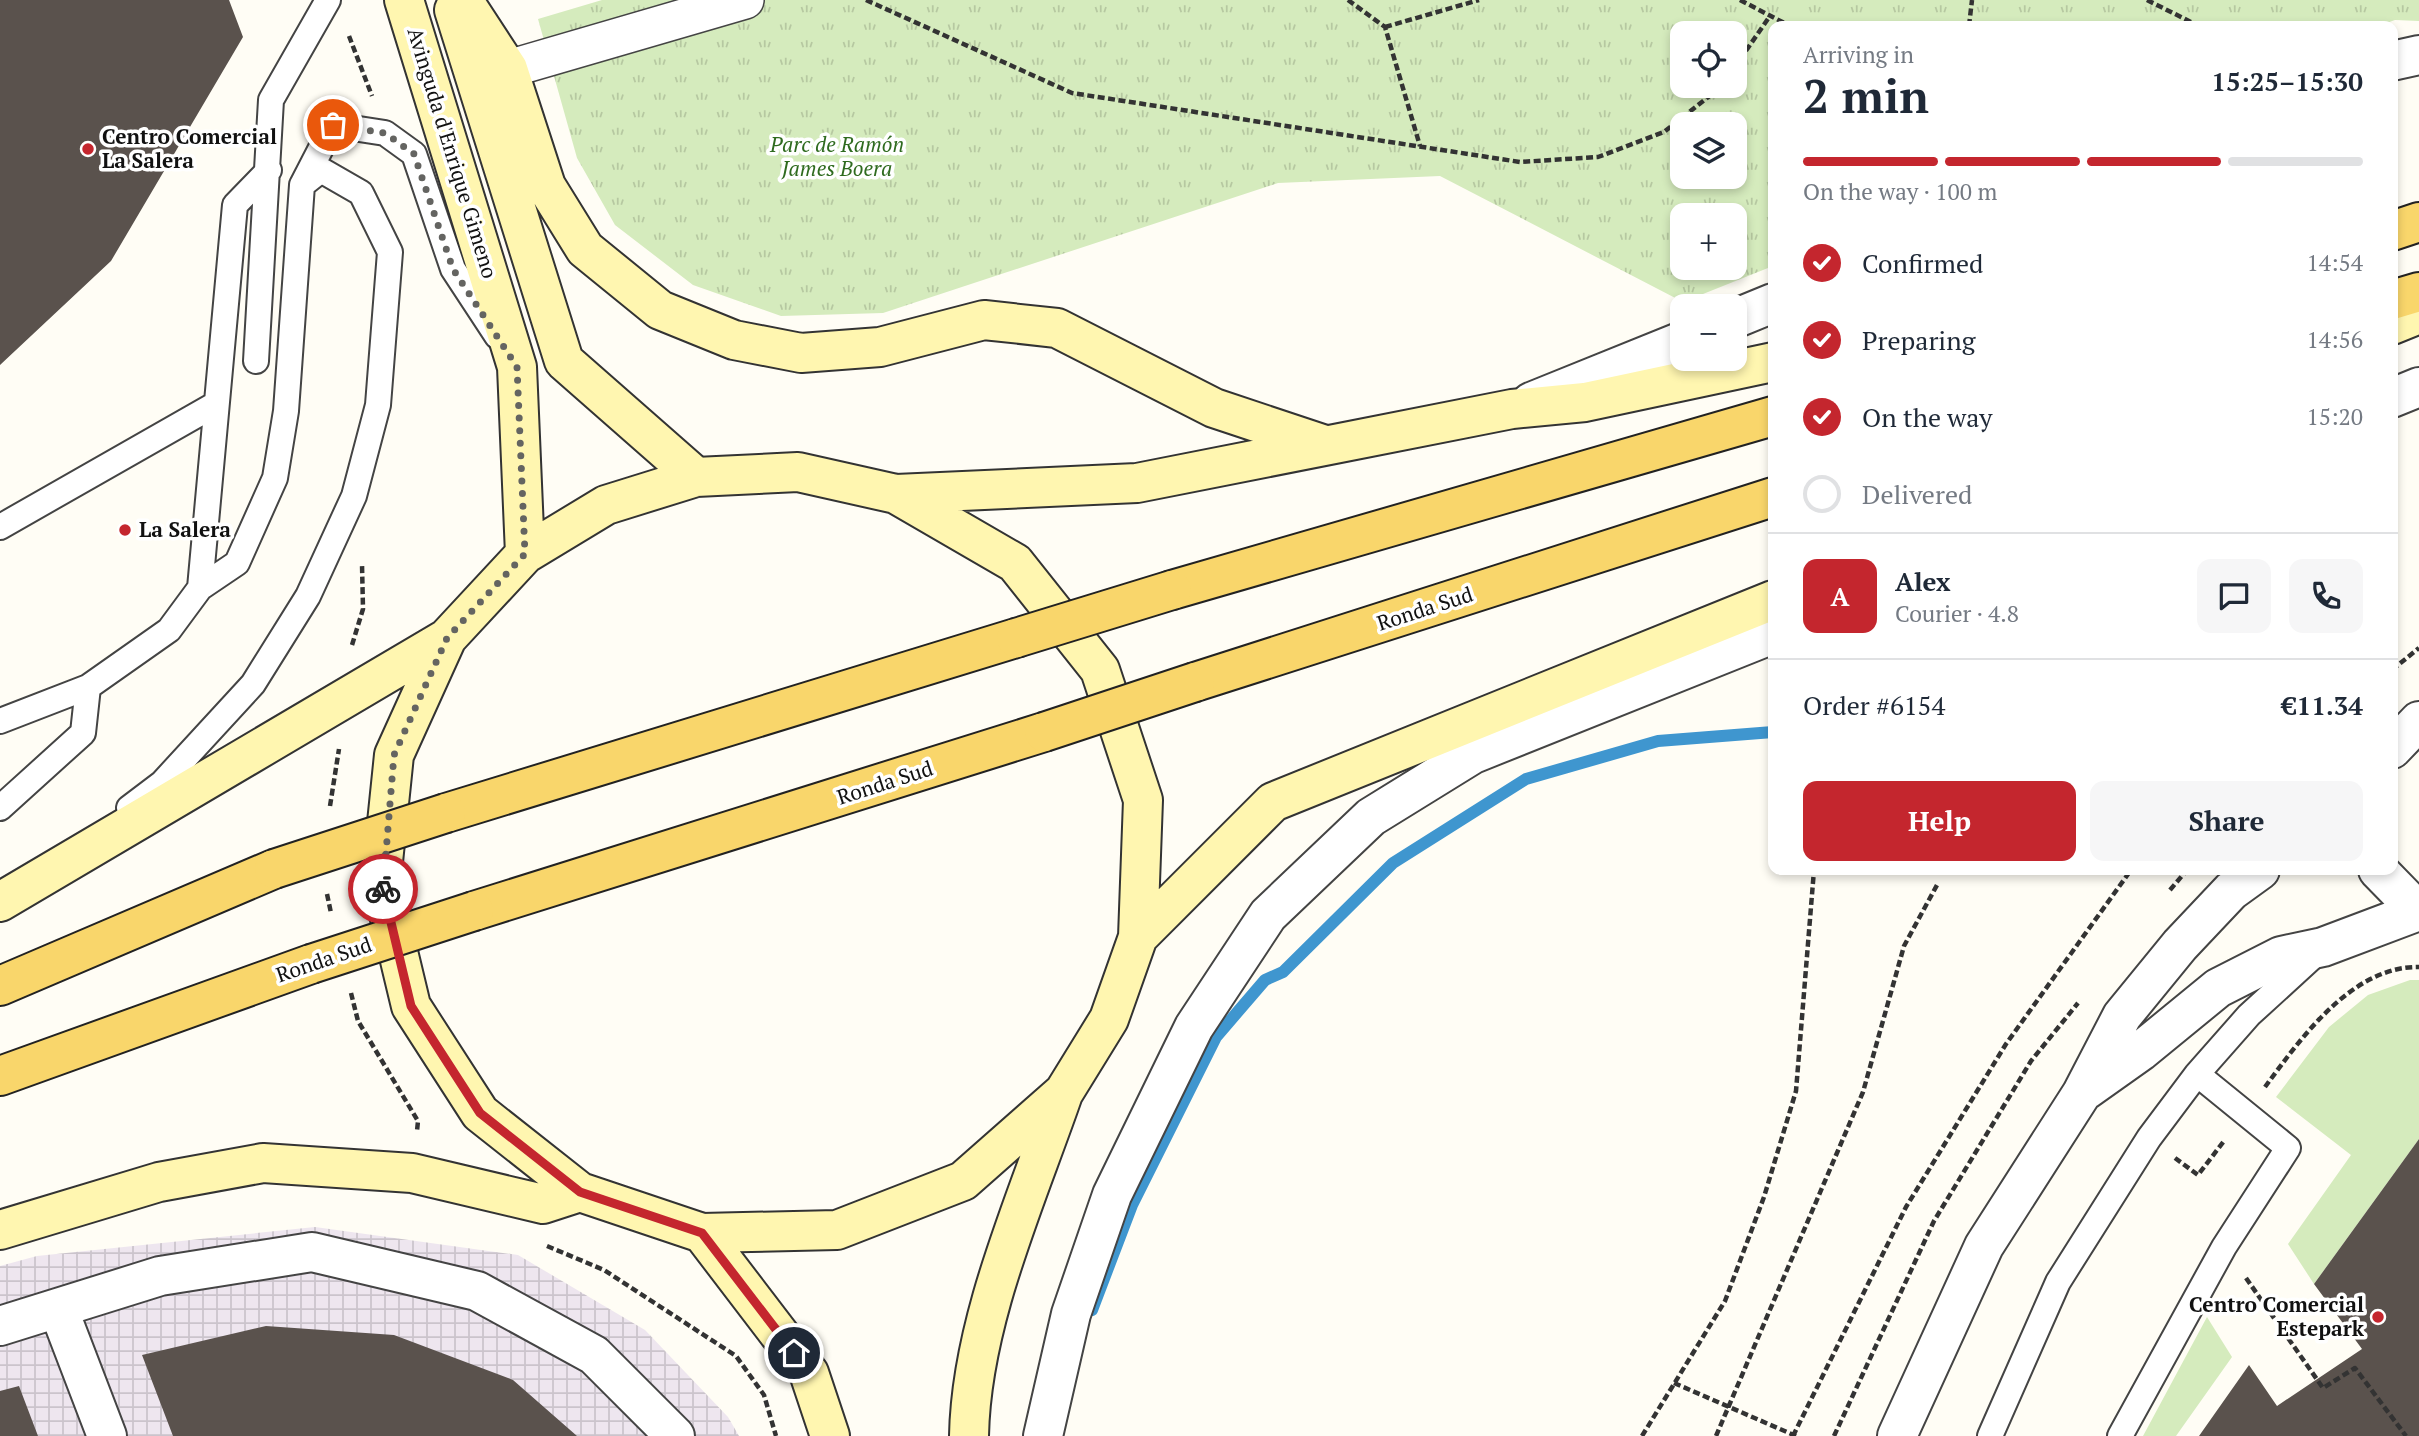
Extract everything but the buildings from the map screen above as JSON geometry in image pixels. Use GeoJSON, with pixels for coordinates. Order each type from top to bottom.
{"type":"FeatureCollection","features":[{"type":"Feature","properties":{"kind":"main road","name":"Avinguda d'Enrique Gimeno"},"geometry":{"type":"LineString","coordinates":[[404,0],[517,367],[525,554]]}},
{"type":"Feature","properties":{"kind":"main road","name":"Avinguda d'Enrique Gimeno"},"geometry":{"type":"LineString","coordinates":[[451,0],[564,361],[696,477]]}},
{"type":"Feature","properties":{"kind":"main road"},"geometry":{"type":"LineString","coordinates":[[463,0],[508,69],[546,186],[585,249],[660,310],[734,340],[800,353],[880,347],[984,320],[1057,328],[1214,408],[1324,445]]}},
{"type":"Feature","properties":{"kind":"main road"},"geometry":{"type":"LineString","coordinates":[[2398,229],[2419,222]]}},
{"type":"Feature","properties":{"kind":"main road"},"geometry":{"type":"LineString","coordinates":[[2398,298],[2419,292]]}},
{"type":"Feature","properties":{"kind":"main road"},"geometry":{"type":"LineString","coordinates":[[2398,323],[2419,314]]}},
{"type":"Feature","properties":{"kind":"main road"},"geometry":{"type":"LineString","coordinates":[[0,902],[447,638],[525,554],[606,505],[696,477],[798,472],[897,494],[1137,483],[1512,409],[1585,402],[1768,363]]}},
{"type":"Feature","properties":{"kind":"main road"},"geometry":{"type":"LineString","coordinates":[[0,986],[274,869],[446,813],[1172,590],[1768,416]]}},
{"type":"Feature","properties":{"kind":"main road"},"geometry":{"type":"LineString","coordinates":[[897,494],[1014,564],[1100,670],[1143,800],[1138,937],[1109,1018],[1064,1092],[996,1289],[970,1399],[969,1436]]}},
{"type":"Feature","properties":{"kind":"main road","name":"Ronda Sud"},"geometry":{"type":"LineString","coordinates":[[0,1076],[311,964],[757,824],[1768,499]]}},
{"type":"Feature","properties":{"kind":"main road"},"geometry":{"type":"LineString","coordinates":[[1138,937],[1273,802],[1765,613]]}},
{"type":"Feature","properties":{"kind":"main road"},"geometry":{"type":"LineString","coordinates":[[447,638],[394,755],[382,869],[381,881],[411,1006],[480,1113],[580,1192],[702,1233],[837,1230],[962,1181],[1064,1092]]}},
{"type":"Feature","properties":{"kind":"main road"},"geometry":{"type":"LineString","coordinates":[[0,1230],[159,1182],[263,1163],[412,1173],[543,1204],[580,1192]]}},
{"type":"Feature","properties":{"kind":"main road"},"geometry":{"type":"LineString","coordinates":[[702,1233],[809,1373],[830,1436]]}},
{"type":"Feature","properties":{"kind":"street"},"geometry":{"type":"LineString","coordinates":[[508,69],[745,0]]}},
{"type":"Feature","properties":{"kind":"street"},"geometry":{"type":"LineString","coordinates":[[2398,60],[2419,55]]}},
{"type":"Feature","properties":{"kind":"street"},"geometry":{"type":"LineString","coordinates":[[1747,314],[1768,305]]}},
{"type":"Feature","properties":{"kind":"street"},"geometry":{"type":"LineString","coordinates":[[1512,409],[1670,346]]}},
{"type":"Feature","properties":{"kind":"street"},"geometry":{"type":"LineString","coordinates":[[2398,396],[2419,387]]}},
{"type":"Feature","properties":{"kind":"street"},"geometry":{"type":"LineString","coordinates":[[1043,1436],[1071,1314],[1112,1195],[1194,1027],[1268,915],[1371,817],[1473,754],[1765,613]]}},
{"type":"Feature","properties":{"kind":"street"},"geometry":{"type":"LineString","coordinates":[[2398,743],[2419,721]]}},
{"type":"Feature","properties":{"kind":"street"},"geometry":{"type":"LineString","coordinates":[[1897,1436],[1984,1246],[2082,1093],[2122,1016],[2180,945],[2231,891],[2253,875]]}},
{"type":"Feature","properties":{"kind":"street"},"geometry":{"type":"LineString","coordinates":[[2082,1093],[2141,1051],[2218,988],[2281,956],[2323,947],[2418,912],[2383,875]]}},
{"type":"Feature","properties":{"kind":"street"},"geometry":{"type":"LineString","coordinates":[[0,1326],[160,1276],[312,1252],[477,1291],[594,1355],[675,1436]]}},
{"type":"Feature","properties":{"kind":"street"},"geometry":{"type":"LineString","coordinates":[[0,1296],[58,1308]]}},
{"type":"Feature","properties":{"kind":"street"},"geometry":{"type":"LineString","coordinates":[[58,1308],[107,1436]]}},
{"type":"Feature","properties":{"kind":"lane"},"geometry":{"type":"LineString","coordinates":[[256,360],[271,100],[328,0]]}},
{"type":"Feature","properties":{"kind":"lane"},"geometry":{"type":"LineString","coordinates":[[0,721],[88,687],[169,630],[200,588],[237,563],[275,478],[286,411],[302,185],[333,125],[385,133],[414,154],[453,269],[517,367]]}},
{"type":"Feature","properties":{"kind":"lane"},"geometry":{"type":"LineString","coordinates":[[200,588],[234,205],[269,170]]}},
{"type":"Feature","properties":{"kind":"lane"},"geometry":{"type":"LineString","coordinates":[[34,882],[162,783],[253,684],[308,596],[354,496],[378,405],[390,251],[360,193],[321,170],[302,185]]}},
{"type":"Feature","properties":{"kind":"lane"},"geometry":{"type":"LineString","coordinates":[[0,527],[216,404]]}},
{"type":"Feature","properties":{"kind":"lane"},"geometry":{"type":"LineString","coordinates":[[0,808],[83,733],[88,687]]}},
{"type":"Feature","properties":{"kind":"lane"},"geometry":{"type":"LineString","coordinates":[[1990,1436],[2057,1282],[2149,1138],[2197,1074],[2249,1015],[2323,947]]}},
{"type":"Feature","properties":{"kind":"lane"},"geometry":{"type":"LineString","coordinates":[[2120,1436],[2224,1247],[2288,1148],[2197,1074]]}},
{"type":"Feature","properties":{"kind":"path"},"geometry":{"type":"LineString","coordinates":[[866,0],[1072,93],[1520,162],[1598,157],[1664,132],[1707,98]]}},
{"type":"Feature","properties":{"kind":"path"},"geometry":{"type":"LineString","coordinates":[[1348,0],[1385,27],[1420,146]]}},
{"type":"Feature","properties":{"kind":"path"},"geometry":{"type":"LineString","coordinates":[[1385,27],[1479,0]]}},
{"type":"Feature","properties":{"kind":"path"},"geometry":{"type":"LineString","coordinates":[[1742,0],[1780,21]]}},
{"type":"Feature","properties":{"kind":"path"},"geometry":{"type":"LineString","coordinates":[[1970,21],[1972,0]]}},
{"type":"Feature","properties":{"kind":"path"},"geometry":{"type":"LineString","coordinates":[[2147,0],[2189,21]]}},
{"type":"Feature","properties":{"kind":"path"},"geometry":{"type":"LineString","coordinates":[[1747,49],[1770,16]]}},
{"type":"Feature","properties":{"kind":"path"},"geometry":{"type":"LineString","coordinates":[[2398,665],[2419,649]]}},
{"type":"Feature","properties":{"kind":"path"},"geometry":{"type":"LineString","coordinates":[[1642,1436],[1725,1301],[1764,1197],[1796,1091],[1815,875]]}},
{"type":"Feature","properties":{"kind":"path"},"geometry":{"type":"LineString","coordinates":[[1674,1384],[1794,1436],[1906,1208],[2006,1044],[2127,875]]}},
{"type":"Feature","properties":{"kind":"path"},"geometry":{"type":"LineString","coordinates":[[2165,896],[2182,875]]}},
{"type":"Feature","properties":{"kind":"path"},"geometry":{"type":"LineString","coordinates":[[1716,1436],[1863,1092],[1904,946],[1937,885]]}},
{"type":"Feature","properties":{"kind":"path"},"geometry":{"type":"LineString","coordinates":[[2149,1138],[2198,1175],[2291,1052],[2348,992],[2398,967],[2419,967]]}},
{"type":"Feature","properties":{"kind":"path"},"geometry":{"type":"LineString","coordinates":[[1834,1436],[1934,1221],[2032,1061],[2082,999]]}},
{"type":"Feature","properties":{"kind":"path"},"geometry":{"type":"LineString","coordinates":[[2268,1309],[2323,1388],[2355,1367],[2406,1436]]}},
{"type":"Feature","properties":{"kind":"shaded area"},"geometry":{"type":"Polygon","coordinates":[[[315,1227],[518,1255],[645,1330],[728,1417],[739,1436],[0,1436],[0,1266],[37,1256],[315,1227]]]}},
{"type":"Feature","properties":{"kind":"green space","name":"Parc de Ramón James Boera"},"geometry":{"type":"Polygon","coordinates":[[[602,0],[2419,0],[2419,21],[1768,21],[1768,268],[1747,276],[1747,203],[1670,203],[1670,280],[1738,280],[1703,294],[1670,295],[1440,176],[1278,183],[883,313],[781,316],[693,285],[615,225],[577,158],[538,19],[602,0]]]}},
{"type":"Feature","properties":{"kind":"green space"},"geometry":{"type":"Polygon","coordinates":[[[2410,980],[2419,980],[2419,1139],[2314,1284],[2288,1244],[2351,1155],[2276,1097],[2329,1027],[2368,995],[2410,980]]]}},
{"type":"Feature","properties":{"kind":"green space"},"geometry":{"type":"Polygon","coordinates":[[[2207,1317],[2232,1357],[2176,1436],[2143,1436],[2207,1317]]]}},
{"type":"Feature","properties":{"kind":"waterway"},"geometry":{"type":"LineString","coordinates":[[1092,1310],[1132,1205],[1216,1037],[1265,980],[1283,972],[1393,863],[1526,779],[1658,741],[1768,732]]}},
{"type":"Feature","properties":{"kind":"way so far"},"geometry":{"type":"LineString","coordinates":[[333,125],[385,133],[414,154],[453,269],[517,367],[525,554],[447,638],[394,755],[381,881],[383,889]]}},
{"type":"Feature","properties":{"kind":"place","name":"Centro Comercial La Salera"},"geometry":{"type":"Point","coordinates":[88,149]}},
{"type":"Feature","properties":{"kind":"place","name":"La Salera"},"geometry":{"type":"Point","coordinates":[125,530]}},
{"type":"Feature","properties":{"kind":"place","name":"Centro Comercial Estepark"},"geometry":{"type":"Point","coordinates":[2378,1317]}},
{"type":"Feature","properties":{"kind":"route"},"geometry":{"type":"LineString","coordinates":[[383,889],[411,1006],[480,1113],[580,1192],[702,1233],[794,1353]]}}]}
